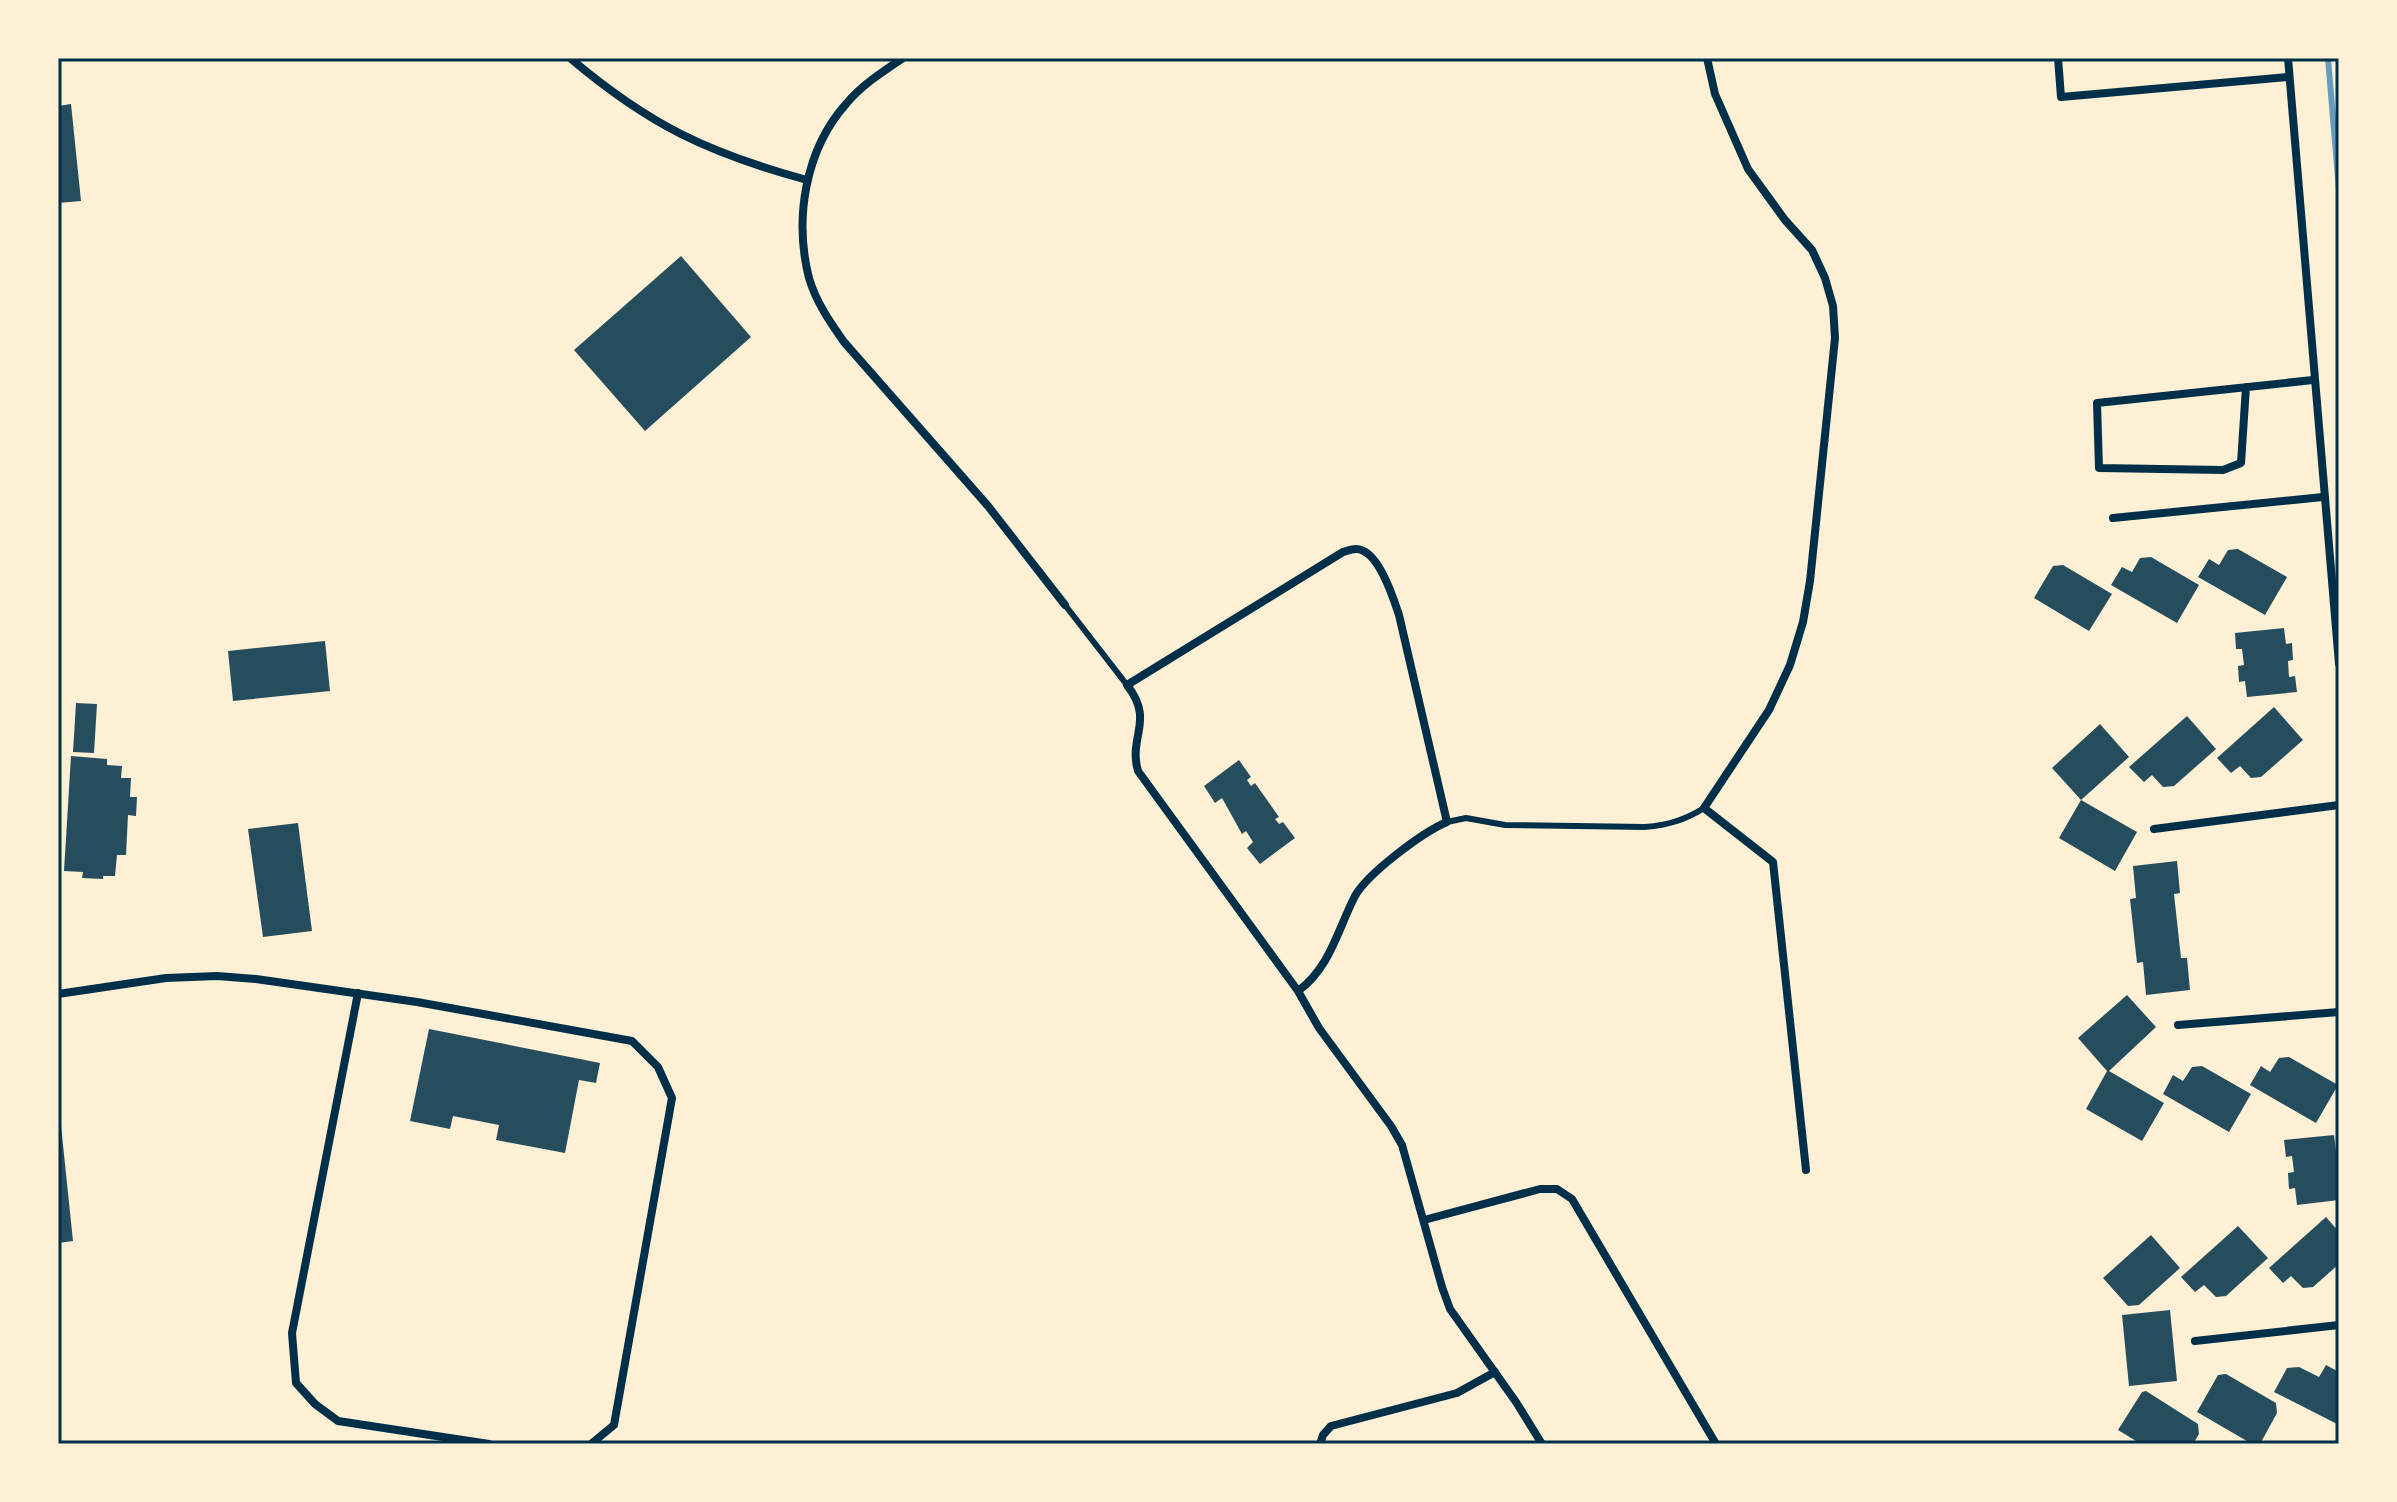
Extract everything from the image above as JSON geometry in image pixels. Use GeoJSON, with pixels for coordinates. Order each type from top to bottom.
{"type":"FeatureCollection","features":[{"type":"Feature","properties":{"kind":"street"},"geometry":{"type":"LineString","coordinates":[[570,58],[626,103],[667,128],[713,151],[807,180]]}},
{"type":"Feature","properties":{"kind":"street"},"geometry":{"type":"LineString","coordinates":[[903,58],[865,84],[828,129],[807,180],[803,212],[804,249],[810,280],[823,312],[844,342],[988,506],[1065,605]]}},
{"type":"Feature","properties":{"kind":"street"},"geometry":{"type":"LineString","coordinates":[[1707,58],[1715,94],[1748,169],[1785,220],[1812,250],[1833,306],[1835,338],[1803,622],[1790,665],[1769,710],[1704,808],[1773,862],[1806,1170]]}},
{"type":"Feature","properties":{"kind":"street"},"geometry":{"type":"LineString","coordinates":[[2058,58],[2061,97],[2289,77]]}},
{"type":"Feature","properties":{"kind":"street"},"geometry":{"type":"LineString","coordinates":[[2288,58],[2339,664]]}},
{"type":"Feature","properties":{"kind":"street"},"geometry":{"type":"LineString","coordinates":[[2246,387],[2241,463],[2223,470],[2099,468],[2097,403],[2246,387],[2313,380]]}},
{"type":"Feature","properties":{"kind":"street"},"geometry":{"type":"LineString","coordinates":[[2113,518],[2323,497]]}},
{"type":"Feature","properties":{"kind":"street"},"geometry":{"type":"LineString","coordinates":[[1298,991],[1312,981],[1321,969],[1366,880],[1447,822],[1399,615],[1390,589],[1371,554],[1358,549],[1343,552],[1127,685],[1138,699],[1141,722],[1134,757],[1138,771],[1298,991],[1319,1028],[1391,1126],[1402,1145],[1450,1309],[1542,1444]]}},
{"type":"Feature","properties":{"kind":"street"},"geometry":{"type":"LineString","coordinates":[[2154,829],[2339,805]]}},
{"type":"Feature","properties":{"kind":"street"},"geometry":{"type":"LineString","coordinates":[[58,994],[166,978],[217,976],[358,993],[632,1041],[658,1067],[672,1098],[614,1425],[591,1444]]}},
{"type":"Feature","properties":{"kind":"street"},"geometry":{"type":"LineString","coordinates":[[358,993],[292,1333],[296,1383],[315,1404],[338,1421],[489,1444]]}},
{"type":"Feature","properties":{"kind":"street"},"geometry":{"type":"LineString","coordinates":[[2178,1025],[2339,1012]]}},
{"type":"Feature","properties":{"kind":"street"},"geometry":{"type":"LineString","coordinates":[[1424,1220],[1540,1189],[1557,1189],[1572,1199],[1716,1444]]}},
{"type":"Feature","properties":{"kind":"street"},"geometry":{"type":"LineString","coordinates":[[2195,1341],[2339,1325]]}},
{"type":"Feature","properties":{"kind":"street"},"geometry":{"type":"LineString","coordinates":[[1320,1444],[1331,1426],[1457,1393],[1495,1372]]}},
{"type":"Feature","properties":{"kind":"lane"},"geometry":{"type":"LineString","coordinates":[[1065,605],[1127,685]]}},
{"type":"Feature","properties":{"kind":"lane"},"geometry":{"type":"LineString","coordinates":[[1447,822],[1466,818],[1542,827],[1645,827],[1689,818],[1704,808]]}},
{"type":"Feature","properties":{"kind":"building"},"geometry":{"type":"Polygon","coordinates":[[[71,104],[81,201],[58,203],[58,106],[71,104]]]}},
{"type":"Feature","properties":{"kind":"building"},"geometry":{"type":"Polygon","coordinates":[[[681,256],[751,337],[645,431],[574,350],[681,256]]]}},
{"type":"Feature","properties":{"kind":"building"},"geometry":{"type":"Polygon","coordinates":[[[2238,549],[2287,577],[2265,615],[2198,577],[2209,559],[2219,565],[2228,550],[2238,549]]]}},
{"type":"Feature","properties":{"kind":"building"},"geometry":{"type":"Polygon","coordinates":[[[2151,557],[2199,585],[2177,623],[2111,585],[2122,567],[2132,572],[2140,558],[2151,557]]]}},
{"type":"Feature","properties":{"kind":"building"},"geometry":{"type":"Polygon","coordinates":[[[2063,565],[2112,594],[2089,631],[2034,598],[2053,566],[2063,565]]]}},
{"type":"Feature","properties":{"kind":"building"},"geometry":{"type":"Polygon","coordinates":[[[2284,628],[2286,644],[2292,643],[2293,660],[2288,661],[2289,677],[2295,676],[2297,692],[2247,697],[2245,681],[2239,682],[2238,666],[2244,665],[2242,649],[2236,649],[2235,633],[2284,628]]]}},
{"type":"Feature","properties":{"kind":"building"},"geometry":{"type":"Polygon","coordinates":[[[325,641],[330,691],[233,701],[228,651],[325,641]]]}},
{"type":"Feature","properties":{"kind":"building"},"geometry":{"type":"Polygon","coordinates":[[[76,703],[97,704],[94,753],[73,752],[76,703]]]}},
{"type":"Feature","properties":{"kind":"building"},"geometry":{"type":"Polygon","coordinates":[[[2274,707],[2303,740],[2261,777],[2251,778],[2240,766],[2231,773],[2217,758],[2274,707]]]}},
{"type":"Feature","properties":{"kind":"building"},"geometry":{"type":"Polygon","coordinates":[[[2187,716],[2216,749],[2174,786],[2163,787],[2152,775],[2144,782],[2129,767],[2187,716]]]}},
{"type":"Feature","properties":{"kind":"building"},"geometry":{"type":"Polygon","coordinates":[[[2100,724],[2129,757],[2081,800],[2052,768],[2100,724]]]}},
{"type":"Feature","properties":{"kind":"building"},"geometry":{"type":"Polygon","coordinates":[[[71,756],[107,759],[107,765],[122,766],[121,778],[131,778],[130,797],[137,797],[136,816],[128,815],[126,855],[117,855],[115,876],[82,878],[83,872],[64,871],[71,756]]]}},
{"type":"Feature","properties":{"kind":"building"},"geometry":{"type":"Polygon","coordinates":[[[1239,760],[1251,777],[1247,780],[1251,786],[1255,783],[1279,817],[1275,819],[1279,824],[1283,822],[1295,838],[1260,864],[1247,848],[1253,842],[1246,831],[1242,834],[1222,798],[1215,803],[1204,786],[1239,760]]]}},
{"type":"Feature","properties":{"kind":"building"},"geometry":{"type":"Polygon","coordinates":[[[2081,800],[2137,832],[2115,871],[2059,838],[2081,800]]]}},
{"type":"Feature","properties":{"kind":"building"},"geometry":{"type":"Polygon","coordinates":[[[298,823],[312,931],[263,937],[248,829],[298,823]]]}},
{"type":"Feature","properties":{"kind":"building"},"geometry":{"type":"Polygon","coordinates":[[[2177,861],[2180,893],[2174,894],[2181,958],[2187,958],[2190,990],[2146,995],[2143,962],[2137,963],[2130,899],[2136,898],[2133,866],[2177,861]]]}},
{"type":"Feature","properties":{"kind":"building"},"geometry":{"type":"Polygon","coordinates":[[[2127,995],[2156,1027],[2109,1071],[2164,1103],[2142,1141],[2086,1109],[2107,1071],[2078,1038],[2127,995]]]}},
{"type":"Feature","properties":{"kind":"building"},"geometry":{"type":"Polygon","coordinates":[[[429,1029],[600,1063],[596,1083],[579,1080],[565,1153],[496,1140],[499,1125],[453,1116],[450,1129],[410,1121],[429,1029]]]}},
{"type":"Feature","properties":{"kind":"building"},"geometry":{"type":"Polygon","coordinates":[[[2289,1057],[2338,1085],[2316,1123],[2250,1085],[2261,1066],[2270,1072],[2279,1058],[2289,1057]]]}},
{"type":"Feature","properties":{"kind":"building"},"geometry":{"type":"Polygon","coordinates":[[[2202,1066],[2251,1094],[2229,1132],[2163,1094],[2173,1075],[2183,1081],[2192,1067],[2202,1066]]]}},
{"type":"Feature","properties":{"kind":"building"},"geometry":{"type":"Polygon","coordinates":[[[58,1117],[73,1241],[58,1243],[58,1117]]]}},
{"type":"Feature","properties":{"kind":"building"},"geometry":{"type":"Polygon","coordinates":[[[2334,1135],[2336,1151],[2339,1151],[2339,1200],[2297,1205],[2295,1188],[2289,1189],[2288,1173],[2294,1172],[2292,1156],[2286,1157],[2284,1140],[2334,1135]]]}},
{"type":"Feature","properties":{"kind":"building"},"geometry":{"type":"Polygon","coordinates":[[[2326,1217],[2339,1232],[2339,1264],[2313,1287],[2303,1288],[2291,1276],[2283,1283],[2269,1268],[2326,1217]]]}},
{"type":"Feature","properties":{"kind":"building"},"geometry":{"type":"Polygon","coordinates":[[[2238,1226],[2268,1258],[2226,1296],[2216,1297],[2204,1285],[2195,1292],[2181,1277],[2238,1226]]]}},
{"type":"Feature","properties":{"kind":"building"},"geometry":{"type":"Polygon","coordinates":[[[2151,1235],[2180,1268],[2139,1305],[2128,1306],[2103,1278],[2151,1235]]]}},
{"type":"Feature","properties":{"kind":"building"},"geometry":{"type":"Polygon","coordinates":[[[2170,1310],[2177,1381],[2129,1386],[2122,1315],[2170,1310]]]}},
{"type":"Feature","properties":{"kind":"building"},"geometry":{"type":"Polygon","coordinates":[[[2326,1365],[2339,1372],[2339,1425],[2274,1392],[2287,1368],[2299,1367],[2319,1377],[2326,1365]]]}},
{"type":"Feature","properties":{"kind":"building"},"geometry":{"type":"Polygon","coordinates":[[[2226,1374],[2276,1403],[2277,1413],[2260,1444],[2252,1444],[2197,1412],[2218,1375],[2226,1374]]]}},
{"type":"Feature","properties":{"kind":"building"},"geometry":{"type":"Polygon","coordinates":[[[2146,1391],[2198,1424],[2199,1434],[2193,1444],[2141,1444],[2118,1430],[2142,1392],[2146,1391]]]}},
{"type":"Feature","properties":{"kind":"waterway"},"geometry":{"type":"LineString","coordinates":[[2328,58],[2339,190]]}}]}
